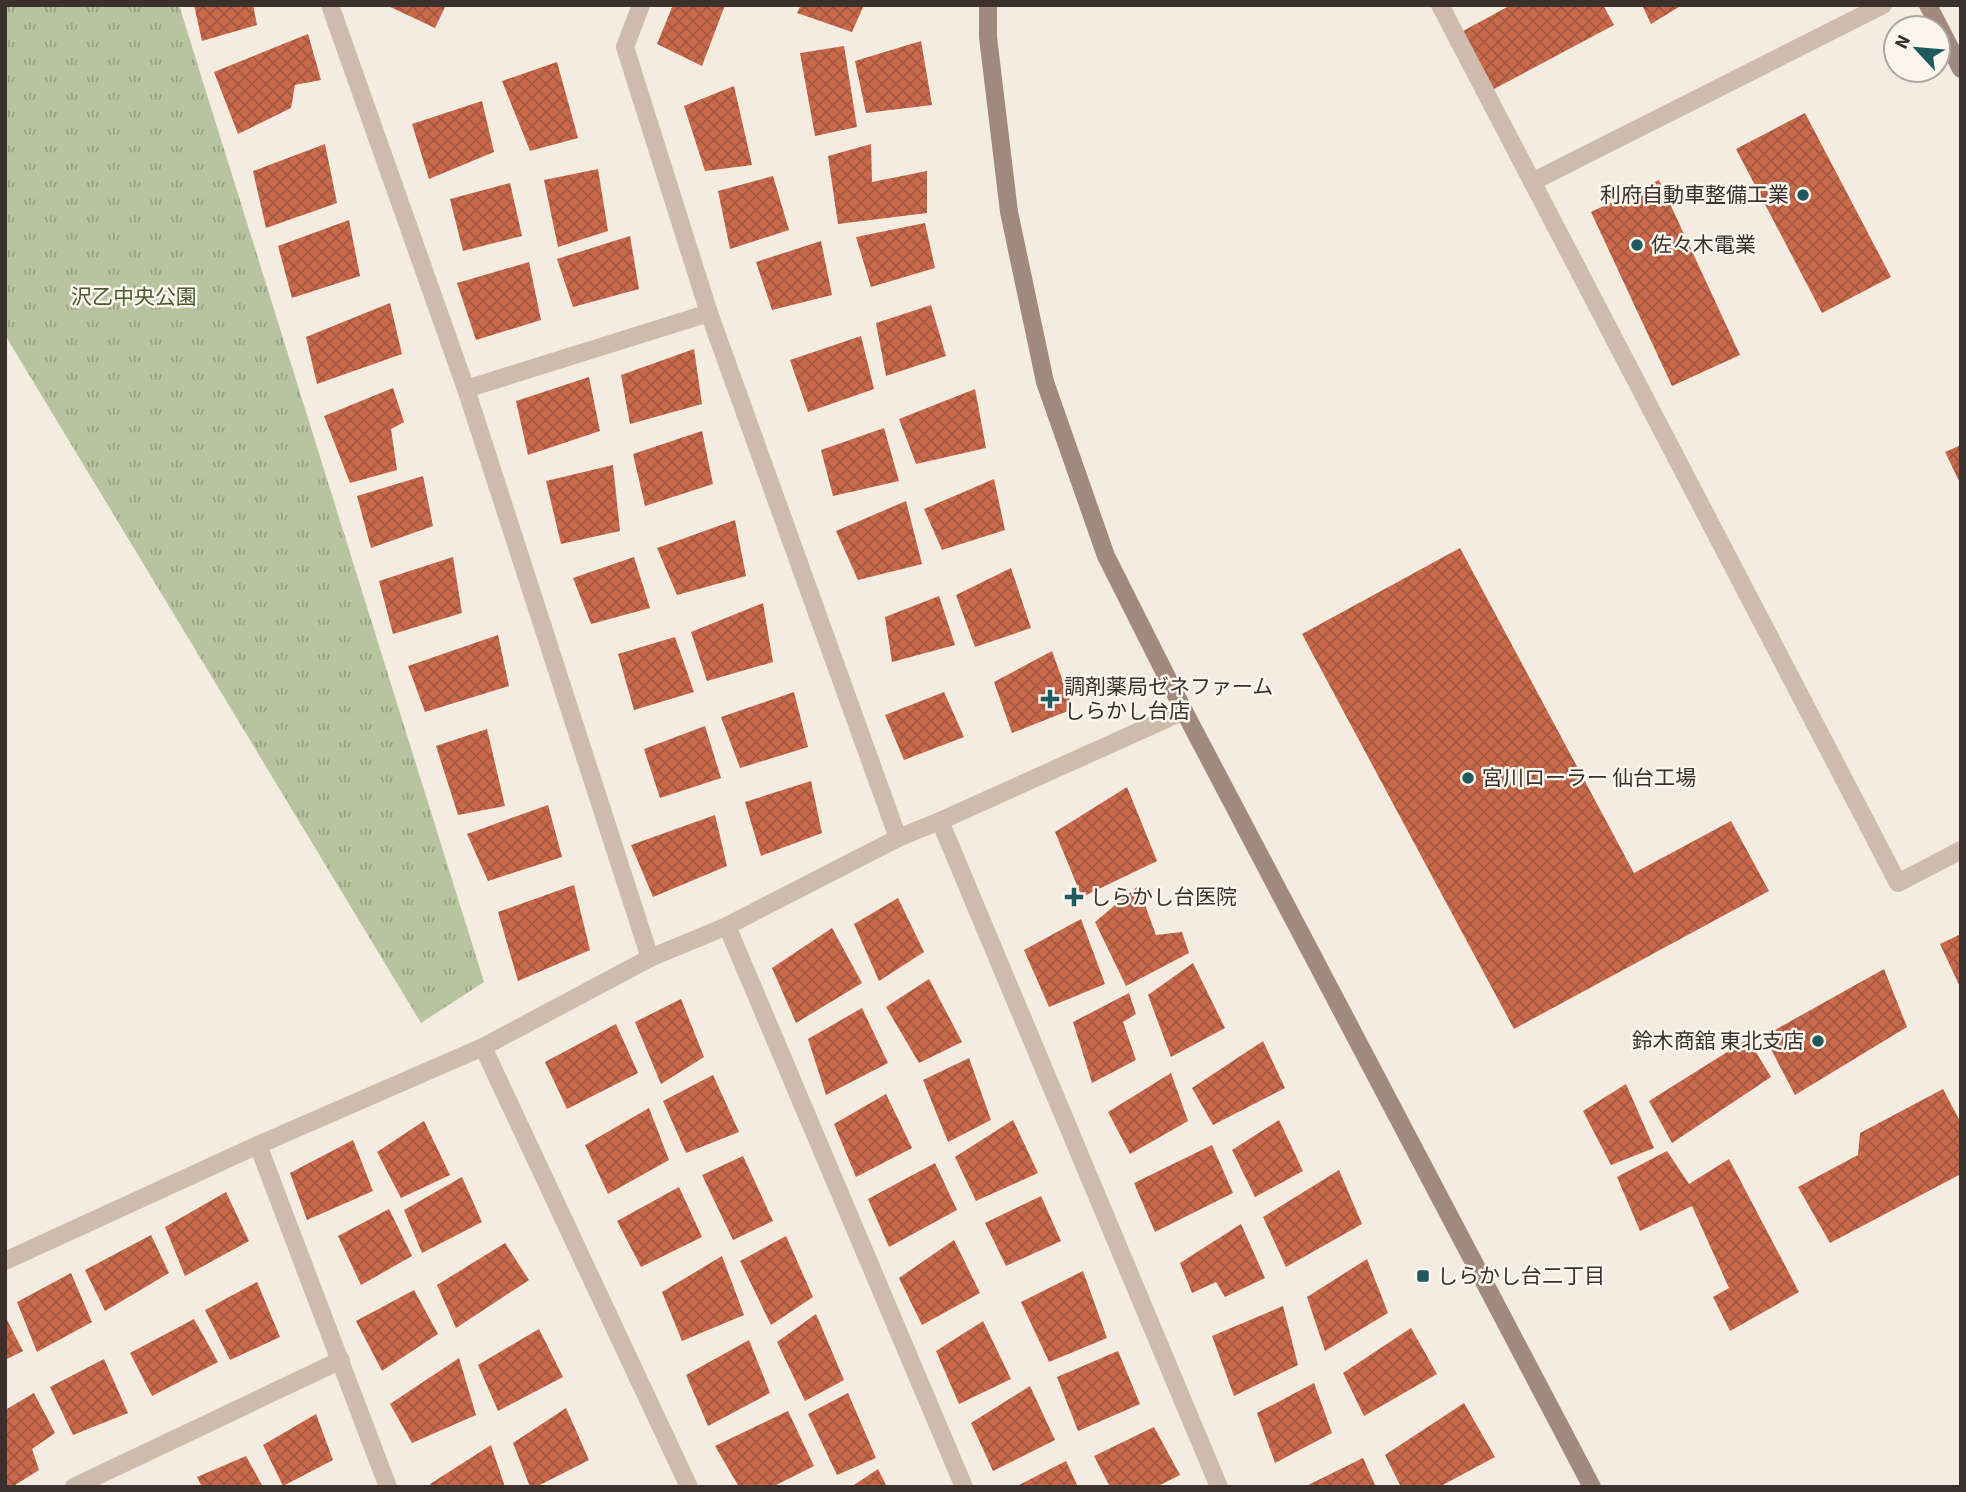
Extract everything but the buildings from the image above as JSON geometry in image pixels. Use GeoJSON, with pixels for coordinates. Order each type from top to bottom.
{"type":"FeatureCollection","features":[{"type":"Feature","properties":{"kind":"street"},"geometry":{"type":"LineString","coordinates":[[330,5],[466,389],[650,958]]}},
{"type":"Feature","properties":{"kind":"street"},"geometry":{"type":"LineString","coordinates":[[641,5],[625,47],[709,313],[898,838]]}},
{"type":"Feature","properties":{"kind":"street"},"geometry":{"type":"LineString","coordinates":[[988,5],[988,37],[1009,212],[1045,382],[1106,556],[1184,711],[1592,1487]]}},
{"type":"Feature","properties":{"kind":"street"},"geometry":{"type":"LineString","coordinates":[[1440,5],[1898,883],[1961,850]]}},
{"type":"Feature","properties":{"kind":"street"},"geometry":{"type":"LineString","coordinates":[[1532,182],[1883,5]]}},
{"type":"Feature","properties":{"kind":"street"},"geometry":{"type":"LineString","coordinates":[[1928,5],[1961,69]]}},
{"type":"Feature","properties":{"kind":"street"},"geometry":{"type":"LineString","coordinates":[[466,389],[709,313]]}},
{"type":"Feature","properties":{"kind":"street"},"geometry":{"type":"LineString","coordinates":[[5,1261],[483,1046],[650,958],[727,926],[898,838],[1184,711]]}},
{"type":"Feature","properties":{"kind":"street"},"geometry":{"type":"LineString","coordinates":[[940,821],[1219,1487]]}},
{"type":"Feature","properties":{"kind":"street"},"geometry":{"type":"LineString","coordinates":[[727,926],[964,1487]]}},
{"type":"Feature","properties":{"kind":"street"},"geometry":{"type":"LineString","coordinates":[[483,1046],[689,1487]]}},
{"type":"Feature","properties":{"kind":"street"},"geometry":{"type":"LineString","coordinates":[[258,1145],[388,1487]]}},
{"type":"Feature","properties":{"kind":"street"},"geometry":{"type":"LineString","coordinates":[[74,1487],[341,1360]]}},
{"type":"Feature","properties":{"kind":"green space","name":"沢乙中央公園"},"geometry":{"type":"Polygon","coordinates":[[[5,5],[179,5],[484,982],[421,1023],[5,335],[5,5]]]}},
{"type":"Feature","properties":{"kind":"place","name":"利府自動車整備工業"},"geometry":{"type":"Point","coordinates":[1803,195]}},
{"type":"Feature","properties":{"kind":"place","name":"佐々木電業"},"geometry":{"type":"Point","coordinates":[1637,245]}},
{"type":"Feature","properties":{"kind":"place","name":"調剤薬局ゼネファーム しらかし台店"},"geometry":{"type":"Point","coordinates":[1050,699]}},
{"type":"Feature","properties":{"kind":"place","name":"宮川ローラー 仙台工場"},"geometry":{"type":"Point","coordinates":[1468,778]}},
{"type":"Feature","properties":{"kind":"place","name":"しらかし台医院"},"geometry":{"type":"Point","coordinates":[1074,897]}},
{"type":"Feature","properties":{"kind":"place","name":"鈴木商舘 東北支店"},"geometry":{"type":"Point","coordinates":[1818,1041]}},
{"type":"Feature","properties":{"kind":"place","name":"しらかし台二丁目"},"geometry":{"type":"Point","coordinates":[1423,1276]}}]}
